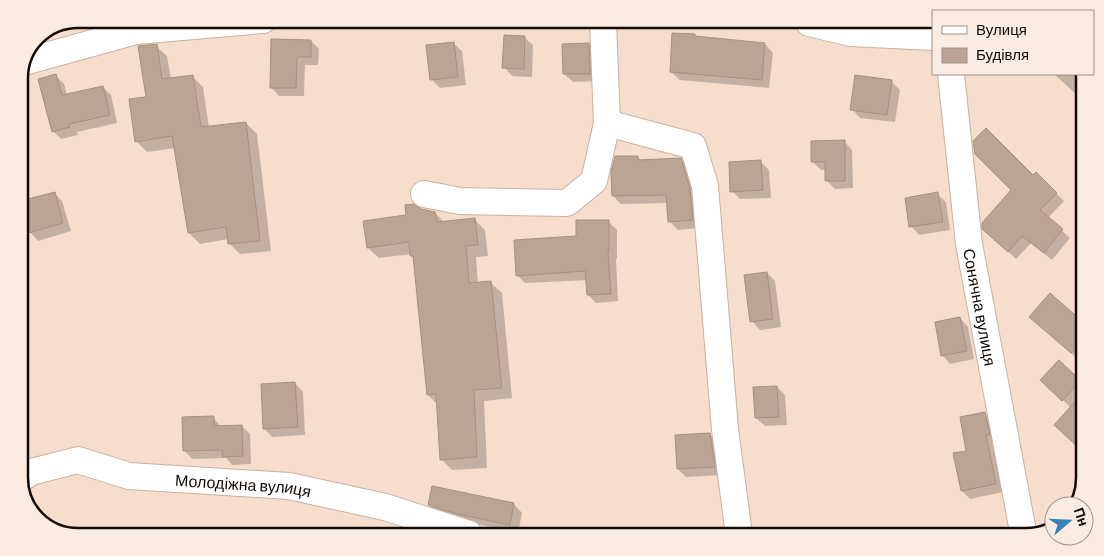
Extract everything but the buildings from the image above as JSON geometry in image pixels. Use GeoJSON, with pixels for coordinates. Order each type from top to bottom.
{"type":"FeatureCollection","features":[{"type":"Feature","properties":{"kind":"street"},"geometry":{"type":"LineString","coordinates":[[30,60],[136,31],[171,28]]}},
{"type":"Feature","properties":{"kind":"street"},"geometry":{"type":"LineString","coordinates":[[424,194],[460,201],[567,202],[594,181],[607,123],[603,28]]}},
{"type":"Feature","properties":{"kind":"street"},"geometry":{"type":"LineString","coordinates":[[829,28],[851,34],[932,37]]}},
{"type":"Feature","properties":{"kind":"street","name":"Сонячна вулиця"},"geometry":{"type":"LineString","coordinates":[[951,75],[969,244],[1022,528]]}},
{"type":"Feature","properties":{"kind":"street"},"geometry":{"type":"LineString","coordinates":[[607,123],[694,146],[705,186],[725,429],[739,528]]}},
{"type":"Feature","properties":{"kind":"street","name":"Молодіжна вулиця"},"geometry":{"type":"LineString","coordinates":[[28,474],[78,460],[129,476],[289,486],[385,506],[451,528]]}}]}
